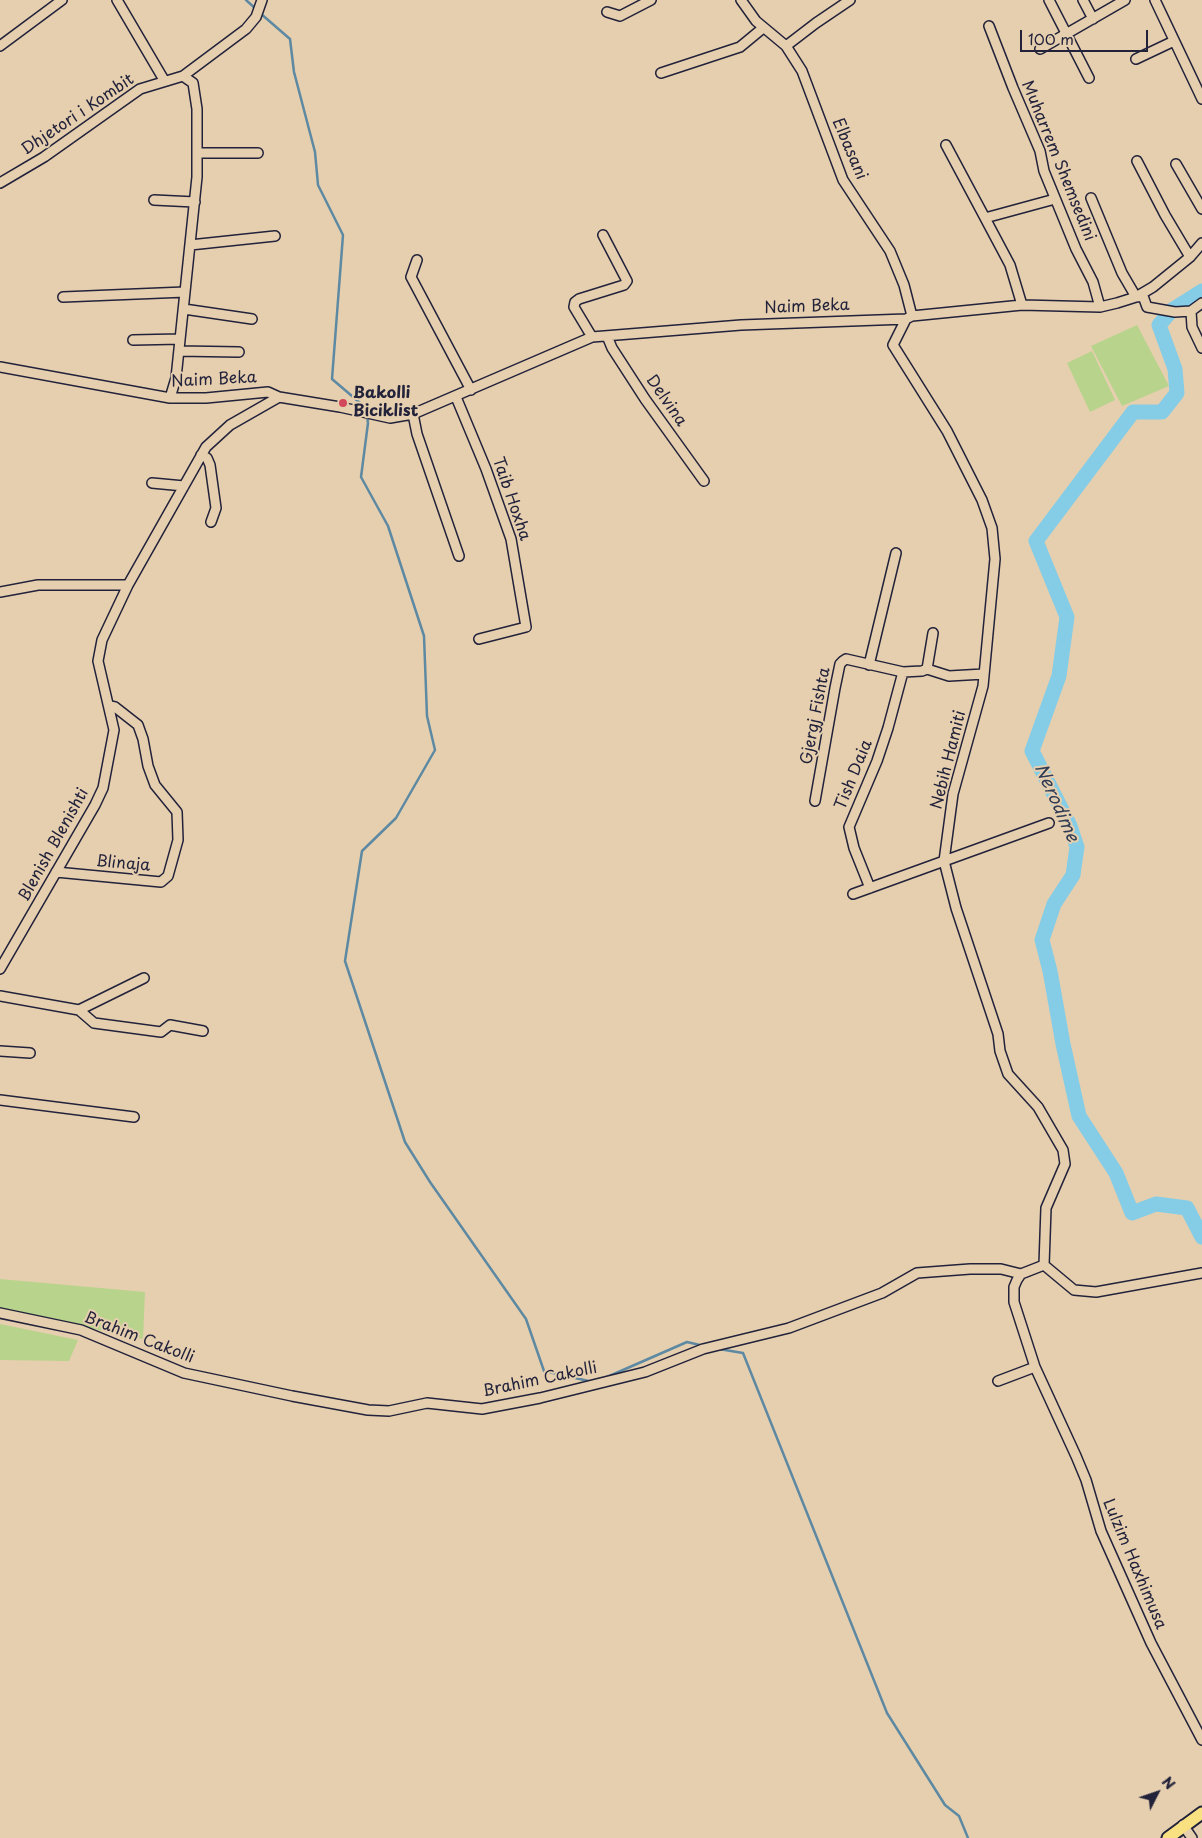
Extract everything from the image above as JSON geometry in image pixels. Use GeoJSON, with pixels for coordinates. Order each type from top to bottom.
{"type":"FeatureCollection","features":[{"type":"Feature","properties":{"kind":"main road"},"geometry":{"type":"LineString","coordinates":[[1168,1838],[1202,1813]]}},
{"type":"Feature","properties":{"kind":"street"},"geometry":{"type":"LineString","coordinates":[[0,46],[62,0]]}},
{"type":"Feature","properties":{"kind":"street"},"geometry":{"type":"LineString","coordinates":[[117,0],[164,80]]}},
{"type":"Feature","properties":{"kind":"street"},"geometry":{"type":"LineString","coordinates":[[607,12],[620,16],[651,0]]}},
{"type":"Feature","properties":{"kind":"street","name":"Elbasani"},"geometry":{"type":"LineString","coordinates":[[741,0],[763,28],[786,46],[802,71],[843,180],[890,251],[904,285],[909,318]]}},
{"type":"Feature","properties":{"kind":"street"},"geometry":{"type":"LineString","coordinates":[[1049,0],[1089,78]]}},
{"type":"Feature","properties":{"kind":"street"},"geometry":{"type":"LineString","coordinates":[[1084,0],[1093,19]]}},
{"type":"Feature","properties":{"kind":"street"},"geometry":{"type":"LineString","coordinates":[[1040,49],[1125,0]]}},
{"type":"Feature","properties":{"kind":"street"},"geometry":{"type":"LineString","coordinates":[[1155,0],[1174,41],[1199,84],[1202,99]]}},
{"type":"Feature","properties":{"kind":"street"},"geometry":{"type":"LineString","coordinates":[[786,46],[847,1]]}},
{"type":"Feature","properties":{"kind":"street"},"geometry":{"type":"LineString","coordinates":[[170,398],[176,378],[198,177],[195,95],[193,83],[183,76],[246,29],[256,17],[261,4]]}},
{"type":"Feature","properties":{"kind":"street","name":"Muharrem Shemsedini"},"geometry":{"type":"LineString","coordinates":[[989,26],[1012,88],[1040,151],[1044,171],[1055,199],[1076,249],[1093,282],[1100,306]]}},
{"type":"Feature","properties":{"kind":"street"},"geometry":{"type":"LineString","coordinates":[[661,73],[740,47],[763,28]]}},
{"type":"Feature","properties":{"kind":"street"},"geometry":{"type":"LineString","coordinates":[[1136,59],[1174,41]]}},
{"type":"Feature","properties":{"kind":"street","name":"Dhjetori i Kombit"},"geometry":{"type":"LineString","coordinates":[[0,183],[44,157],[140,89],[164,80],[183,76]]}},
{"type":"Feature","properties":{"kind":"street"},"geometry":{"type":"LineString","coordinates":[[946,145],[1010,265],[1022,305]]}},
{"type":"Feature","properties":{"kind":"street"},"geometry":{"type":"LineString","coordinates":[[197,153],[258,153]]}},
{"type":"Feature","properties":{"kind":"street"},"geometry":{"type":"LineString","coordinates":[[1137,161],[1165,215],[1190,257]]}},
{"type":"Feature","properties":{"kind":"street"},"geometry":{"type":"LineString","coordinates":[[1176,164],[1202,210]]}},
{"type":"Feature","properties":{"kind":"street"},"geometry":{"type":"LineString","coordinates":[[1091,198],[1122,273],[1136,297],[1143,296],[1147,307],[1175,312],[1191,311],[1202,302]]}},
{"type":"Feature","properties":{"kind":"street"},"geometry":{"type":"LineString","coordinates":[[984,218],[1055,199]]}},
{"type":"Feature","properties":{"kind":"street"},"geometry":{"type":"LineString","coordinates":[[154,200],[195,202]]}},
{"type":"Feature","properties":{"kind":"street"},"geometry":{"type":"LineString","coordinates":[[592,337],[574,307],[575,302],[579,299],[624,286],[626,281],[603,235]]}},
{"type":"Feature","properties":{"kind":"street"},"geometry":{"type":"LineString","coordinates":[[190,245],[275,236]]}},
{"type":"Feature","properties":{"kind":"street","name":"Naim Beka"},"geometry":{"type":"LineString","coordinates":[[0,367],[170,398],[206,398],[268,392],[279,397],[340,407],[390,418],[413,414],[592,337],[741,325],[909,318],[1022,305],[1100,306],[1117,303],[1136,297],[1153,287],[1190,257],[1202,243]]}},
{"type":"Feature","properties":{"kind":"street"},"geometry":{"type":"LineString","coordinates":[[417,260],[411,277],[471,390]]}},
{"type":"Feature","properties":{"kind":"street"},"geometry":{"type":"LineString","coordinates":[[63,297],[185,292]]}},
{"type":"Feature","properties":{"kind":"street"},"geometry":{"type":"LineString","coordinates":[[184,309],[252,319]]}},
{"type":"Feature","properties":{"kind":"street"},"geometry":{"type":"LineString","coordinates":[[1191,311],[1192,327],[1202,348]]}},
{"type":"Feature","properties":{"kind":"street","name":"Nebih Hamiti"},"geometry":{"type":"LineString","coordinates":[[909,318],[893,345],[952,439],[982,500],[992,528],[995,559],[983,686],[953,794],[944,861],[956,908],[998,1034],[1000,1051],[1008,1074],[1038,1107],[1064,1150],[1065,1164],[1046,1208],[1044,1265]]}},
{"type":"Feature","properties":{"kind":"street","name":"Delvina"},"geometry":{"type":"LineString","coordinates":[[607,336],[612,348],[645,398],[704,481]]}},
{"type":"Feature","properties":{"kind":"street"},"geometry":{"type":"LineString","coordinates":[[133,340],[180,339]]}},
{"type":"Feature","properties":{"kind":"street"},"geometry":{"type":"LineString","coordinates":[[179,352],[239,352]]}},
{"type":"Feature","properties":{"kind":"street","name":"Taib Hoxha"},"geometry":{"type":"LineString","coordinates":[[456,396],[486,469],[511,539],[526,627],[479,639]]}},
{"type":"Feature","properties":{"kind":"street","name":"Blenish Blenishti"},"geometry":{"type":"LineString","coordinates":[[0,970],[103,788],[114,730],[110,706],[98,661],[102,640],[128,586],[206,447],[230,425],[279,397]]}},
{"type":"Feature","properties":{"kind":"street"},"geometry":{"type":"LineString","coordinates":[[413,414],[417,434],[459,556]]}},
{"type":"Feature","properties":{"kind":"street"},"geometry":{"type":"LineString","coordinates":[[200,455],[206,458],[210,465],[216,508],[211,522]]}},
{"type":"Feature","properties":{"kind":"street"},"geometry":{"type":"LineString","coordinates":[[152,483],[184,486]]}},
{"type":"Feature","properties":{"kind":"street"},"geometry":{"type":"LineString","coordinates":[[869,665],[896,553]]}},
{"type":"Feature","properties":{"kind":"street"},"geometry":{"type":"LineString","coordinates":[[0,592],[38,585],[128,586]]}},
{"type":"Feature","properties":{"kind":"street"},"geometry":{"type":"LineString","coordinates":[[927,668],[933,633]]}},
{"type":"Feature","properties":{"kind":"street","name":"Gjergj Fishta"},"geometry":{"type":"LineString","coordinates":[[815,802],[840,664],[846,660],[903,672],[922,671],[927,668],[949,676],[984,674]]}},
{"type":"Feature","properties":{"kind":"street","name":"Tish Daia"},"geometry":{"type":"LineString","coordinates":[[870,888],[854,848],[849,827],[880,752],[903,672]]}},
{"type":"Feature","properties":{"kind":"street","name":"Blinaja"},"geometry":{"type":"LineString","coordinates":[[56,872],[161,882],[168,876],[178,840],[176,812],[155,785],[148,766],[138,725],[115,707],[110,706]]}},
{"type":"Feature","properties":{"kind":"street"},"geometry":{"type":"LineString","coordinates":[[852,894],[1049,823]]}},
{"type":"Feature","properties":{"kind":"street"},"geometry":{"type":"LineString","coordinates":[[79,1010],[144,978]]}},
{"type":"Feature","properties":{"kind":"street"},"geometry":{"type":"LineString","coordinates":[[0,996],[79,1010],[94,1023],[161,1032],[170,1025],[203,1031]]}},
{"type":"Feature","properties":{"kind":"street"},"geometry":{"type":"LineString","coordinates":[[0,1051],[30,1053]]}},
{"type":"Feature","properties":{"kind":"street"},"geometry":{"type":"LineString","coordinates":[[0,1100],[134,1117]]}},
{"type":"Feature","properties":{"kind":"street"},"geometry":{"type":"LineString","coordinates":[[1021,1274],[1044,1265],[1074,1290],[1096,1292],[1202,1273]]}},
{"type":"Feature","properties":{"kind":"street","name":"Brahim Cakolli"},"geometry":{"type":"LineString","coordinates":[[0,1313],[81,1330],[184,1373],[368,1410],[389,1410],[427,1403],[482,1410],[540,1398],[644,1372],[703,1349],[789,1328],[882,1292],[917,1272],[1002,1269],[1021,1274]]}},
{"type":"Feature","properties":{"kind":"street","name":"Lulzim Haxhimusa"},"geometry":{"type":"LineString","coordinates":[[1021,1274],[1014,1287],[1014,1302],[1035,1367],[1076,1456],[1100,1531],[1154,1650],[1202,1740]]}},
{"type":"Feature","properties":{"kind":"street"},"geometry":{"type":"LineString","coordinates":[[998,1381],[1035,1367]]}},
{"type":"Feature","properties":{"kind":"street"},"geometry":{"type":"LineString","coordinates":[[1184,1825],[1192,1838]]}},
{"type":"Feature","properties":{"kind":"green space"},"geometry":{"type":"Polygon","coordinates":[[[1137,325],[1169,386],[1122,406],[1091,346],[1137,325]]]}},
{"type":"Feature","properties":{"kind":"green space"},"geometry":{"type":"Polygon","coordinates":[[[1092,351],[1115,400],[1090,412],[1067,363],[1092,351]]]}},
{"type":"Feature","properties":{"kind":"green space"},"geometry":{"type":"Polygon","coordinates":[[[0,1279],[145,1292],[143,1339],[0,1310],[0,1279]]]}},
{"type":"Feature","properties":{"kind":"green space"},"geometry":{"type":"Polygon","coordinates":[[[0,1324],[78,1340],[69,1361],[0,1360],[0,1324]]]}},
{"type":"Feature","properties":{"kind":"waterway"},"geometry":{"type":"LineString","coordinates":[[246,0],[256,9]]}},
{"type":"Feature","properties":{"kind":"waterway"},"geometry":{"type":"LineString","coordinates":[[260,13],[290,39],[294,72],[315,152],[318,185],[343,235],[332,379],[366,408],[368,423],[361,477],[388,526],[424,636],[427,716],[435,750],[396,818],[362,851],[345,961],[405,1142],[430,1182],[526,1319],[544,1371],[593,1382]]}},
{"type":"Feature","properties":{"kind":"waterway","name":"Nerodime"},"geometry":{"type":"LineString","coordinates":[[1202,291],[1172,310],[1159,325],[1175,369],[1177,393],[1162,412],[1133,412],[1036,541],[1067,617],[1059,676],[1032,751],[1070,826],[1077,847],[1073,875],[1054,904],[1042,940],[1079,1116],[1116,1173],[1132,1213],[1156,1204],[1187,1208],[1202,1237]]}},
{"type":"Feature","properties":{"kind":"waterway"},"geometry":{"type":"LineString","coordinates":[[607,1377],[687,1342],[704,1346]]}},
{"type":"Feature","properties":{"kind":"waterway"},"geometry":{"type":"LineString","coordinates":[[719,1349],[743,1353],[887,1713],[945,1805],[959,1816],[968,1838]]}},
{"type":"Feature","properties":{"kind":"place","name":"Bakolli Biciklist"},"geometry":{"type":"Point","coordinates":[343,403]}}]}
